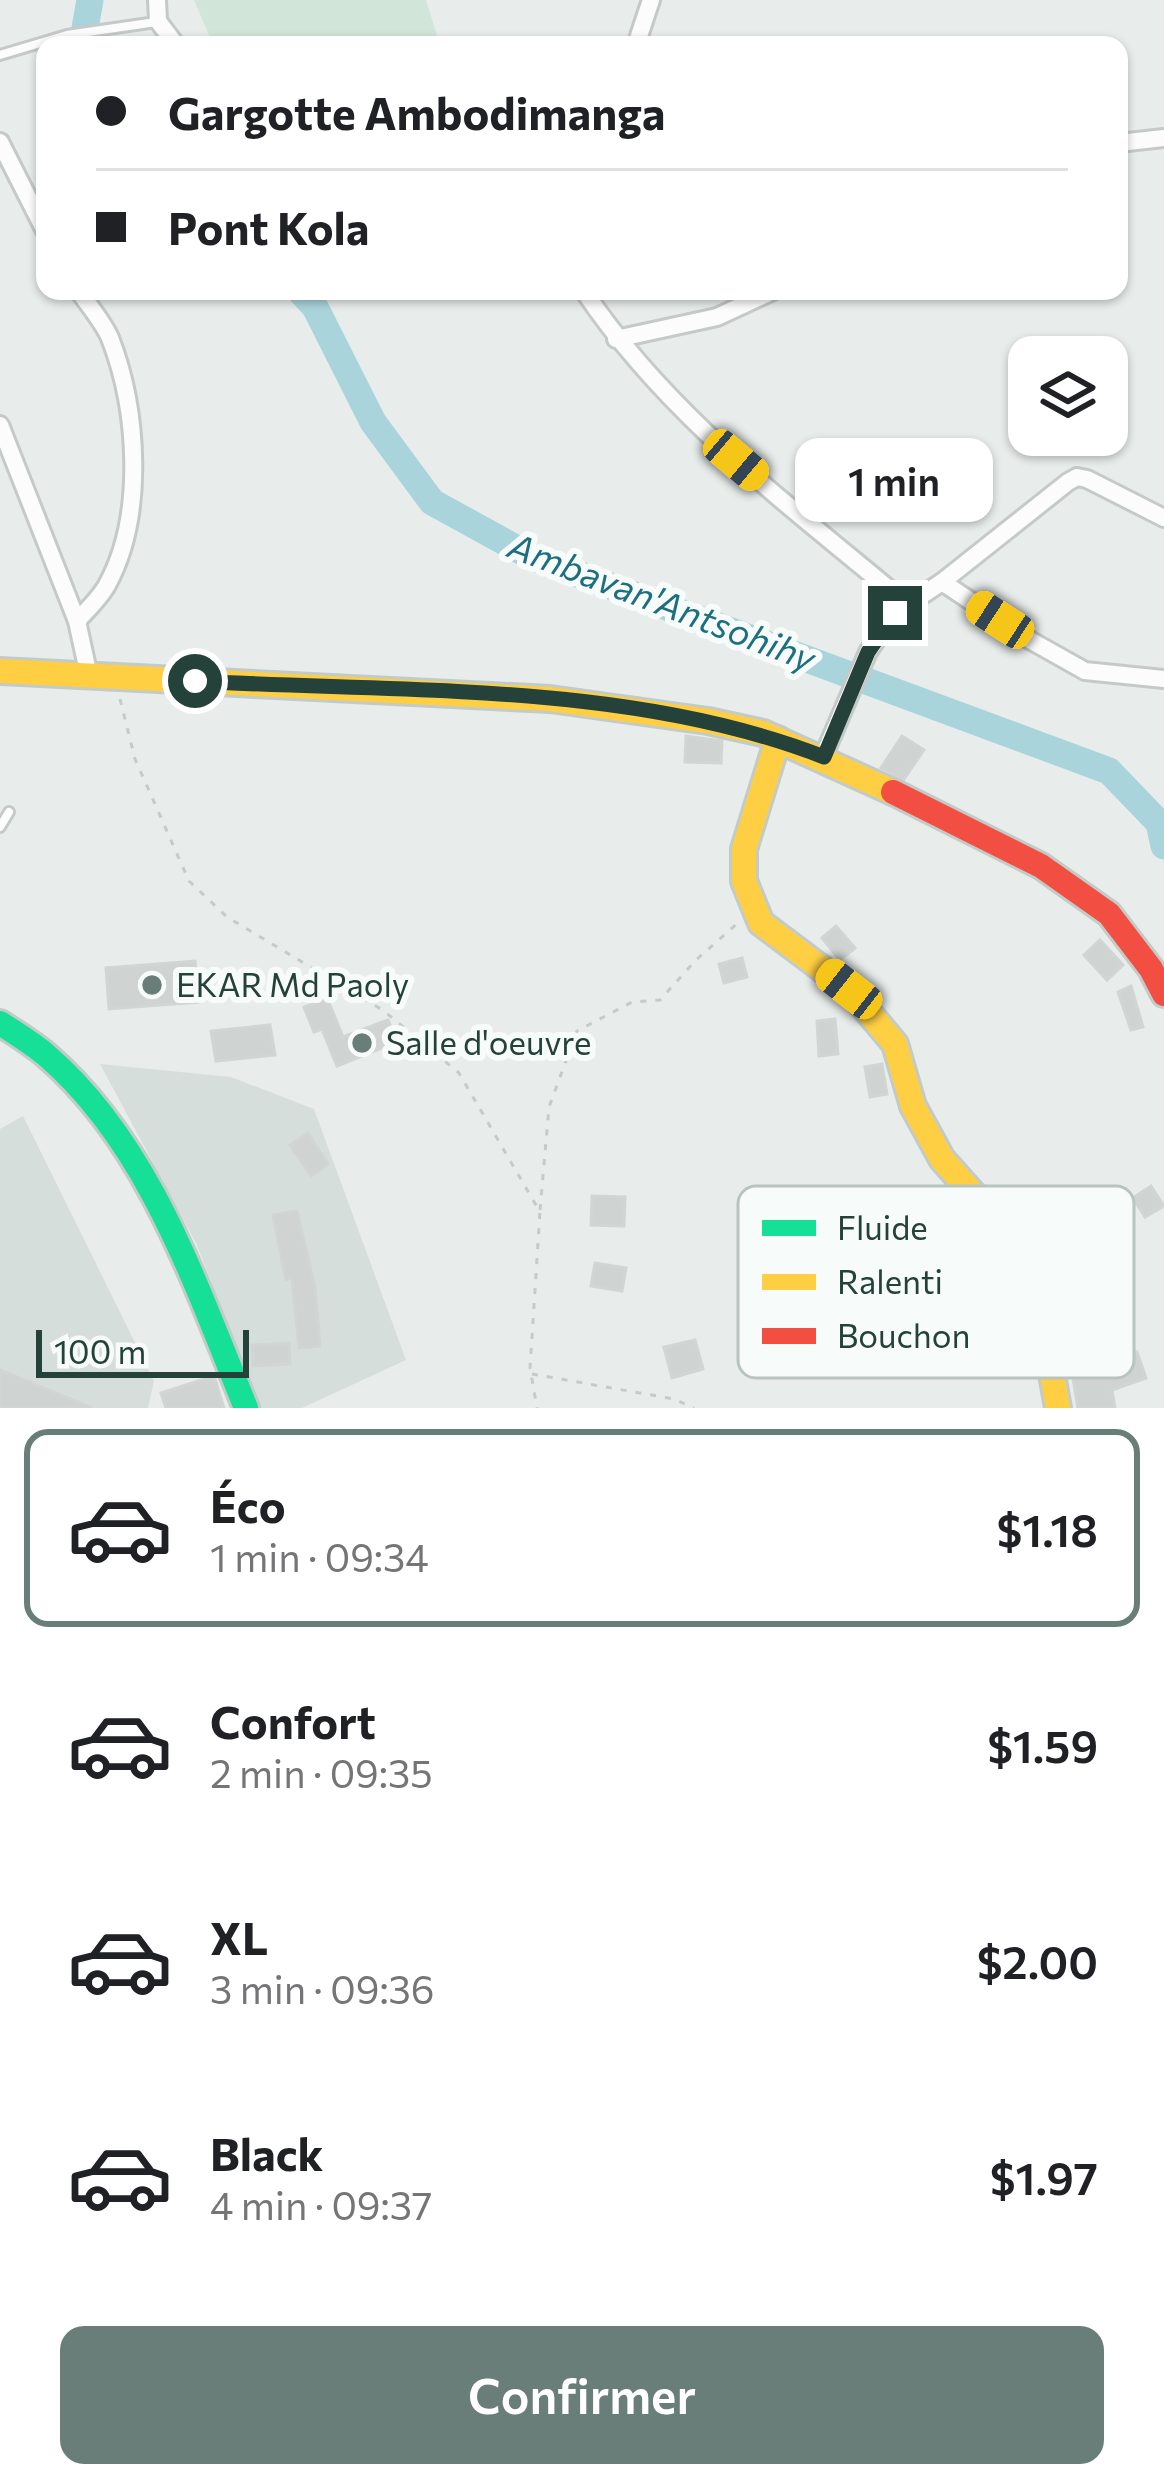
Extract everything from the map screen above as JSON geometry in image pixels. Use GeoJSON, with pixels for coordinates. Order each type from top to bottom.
{"type":"FeatureCollection","features":[{"type":"Feature","properties":{"kind":"street"},"geometry":{"type":"LineString","coordinates":[[157,0],[158,21],[169,36]]}},
{"type":"Feature","properties":{"kind":"street"},"geometry":{"type":"LineString","coordinates":[[639,36],[651,0]]}},
{"type":"Feature","properties":{"kind":"street"},"geometry":{"type":"LineString","coordinates":[[1128,142],[1164,138]]}},
{"type":"Feature","properties":{"kind":"street"},"geometry":{"type":"LineString","coordinates":[[0,142],[36,213]]}},
{"type":"Feature","properties":{"kind":"street"},"geometry":{"type":"LineString","coordinates":[[77,621],[106,588],[122,550],[135,480],[128,411],[109,336],[85,300]]}},
{"type":"Feature","properties":{"kind":"street"},"geometry":{"type":"LineString","coordinates":[[590,300],[616,339],[701,430],[908,604]]}},
{"type":"Feature","properties":{"kind":"street"},"geometry":{"type":"LineString","coordinates":[[616,339],[717,316],[753,300]]}},
{"type":"Feature","properties":{"kind":"street"},"geometry":{"type":"LineString","coordinates":[[0,425],[101,676]]}},
{"type":"Feature","properties":{"kind":"street"},"geometry":{"type":"LineString","coordinates":[[824,757],[868,652],[895,613],[1077,477],[1164,518]]}},
{"type":"Feature","properties":{"kind":"street"},"geometry":{"type":"LineString","coordinates":[[942,582],[1028,640],[1085,671],[1164,679]]}},
{"type":"Feature","properties":{"kind":"street"},"geometry":{"type":"LineString","coordinates":[[0,671],[550,699],[708,721],[778,740],[824,757],[1041,866],[1109,914],[1164,994]]}},
{"type":"Feature","properties":{"kind":"street"},"geometry":{"type":"LineString","coordinates":[[778,740],[744,849],[744,881],[760,922],[849,989],[895,1044],[913,1106],[942,1159],[966,1186]]}},
{"type":"Feature","properties":{"kind":"street"},"geometry":{"type":"LineString","coordinates":[[0,1023],[43,1049],[69,1073],[124,1149],[184,1258],[245,1408]]}},
{"type":"Feature","properties":{"kind":"street"},"geometry":{"type":"LineString","coordinates":[[1053,1378],[1058,1408]]}},
{"type":"Feature","properties":{"kind":"lane"},"geometry":{"type":"LineString","coordinates":[[64,36],[158,21]]}},
{"type":"Feature","properties":{"kind":"lane"},"geometry":{"type":"LineString","coordinates":[[0,55],[36,44]]}},
{"type":"Feature","properties":{"kind":"lane"},"geometry":{"type":"LineString","coordinates":[[0,827],[9,812]]}},
{"type":"Feature","properties":{"kind":"path"},"geometry":{"type":"LineString","coordinates":[[101,676],[189,881],[226,917],[384,1011],[459,1073],[540,1212]]}},
{"type":"Feature","properties":{"kind":"path"},"geometry":{"type":"LineString","coordinates":[[537,1408],[531,1374],[549,1107],[578,1031],[632,1002],[660,1000],[696,960],[755,908]]}},
{"type":"Feature","properties":{"kind":"path"},"geometry":{"type":"LineString","coordinates":[[531,1374],[674,1399],[694,1408]]}},
{"type":"Feature","properties":{"kind":"shaded area"},"geometry":{"type":"Polygon","coordinates":[[[100,1064],[231,1077],[314,1109],[406,1360],[302,1408],[261,1408],[196,1243],[100,1064]]]}},
{"type":"Feature","properties":{"kind":"shaded area"},"geometry":{"type":"Polygon","coordinates":[[[23,1116],[154,1381],[148,1408],[0,1408],[0,1129],[23,1116]]]}},
{"type":"Feature","properties":{"kind":"green space"},"geometry":{"type":"Polygon","coordinates":[[[194,0],[426,0],[437,36],[209,36],[194,0]]]}},
{"type":"Feature","properties":{"kind":"building"},"geometry":{"type":"Polygon","coordinates":[[[686,736],[722,741],[721,763],[685,762],[686,736]]]}},
{"type":"Feature","properties":{"kind":"building"},"geometry":{"type":"Polygon","coordinates":[[[902,736],[924,750],[904,779],[881,768],[902,736]]]}},
{"type":"Feature","properties":{"kind":"building"},"geometry":{"type":"Polygon","coordinates":[[[836,926],[855,948],[840,960],[822,938],[836,926]]]}},
{"type":"Feature","properties":{"kind":"building"},"geometry":{"type":"Polygon","coordinates":[[[1100,940],[1123,965],[1107,980],[1084,955],[1100,940]]]}},
{"type":"Feature","properties":{"kind":"building"},"geometry":{"type":"Polygon","coordinates":[[[742,958],[747,977],[724,983],[719,964],[742,958]]]}},
{"type":"Feature","properties":{"kind":"building","name":"EKAR Md Paoly"},"geometry":{"type":"Polygon","coordinates":[[[195,961],[199,1002],[109,1009],[106,968],[195,961]]]}},
{"type":"Feature","properties":{"kind":"building"},"geometry":{"type":"Polygon","coordinates":[[[1131,986],[1143,1027],[1131,1030],[1118,992],[1131,986]]]}},
{"type":"Feature","properties":{"kind":"building","name":"Salle d'oeuvre"},"geometry":{"type":"Polygon","coordinates":[[[327,998],[343,1037],[388,1020],[397,1042],[337,1066],[322,1029],[314,1032],[304,1007],[327,998]]]}},
{"type":"Feature","properties":{"kind":"building"},"geometry":{"type":"Polygon","coordinates":[[[835,1019],[838,1054],[819,1056],[817,1021],[835,1019]]]}},
{"type":"Feature","properties":{"kind":"building"},"geometry":{"type":"Polygon","coordinates":[[[270,1025],[275,1055],[216,1061],[211,1031],[270,1025]]]}},
{"type":"Feature","properties":{"kind":"building"},"geometry":{"type":"Polygon","coordinates":[[[882,1064],[887,1094],[870,1097],[865,1067],[882,1064]]]}},
{"type":"Feature","properties":{"kind":"building"},"geometry":{"type":"Polygon","coordinates":[[[308,1133],[328,1164],[311,1176],[290,1145],[308,1133]]]}},
{"type":"Feature","properties":{"kind":"building"},"geometry":{"type":"Polygon","coordinates":[[[1151,1186],[1164,1206],[1145,1217],[1134,1197],[1151,1186]]]}},
{"type":"Feature","properties":{"kind":"building"},"geometry":{"type":"Polygon","coordinates":[[[592,1196],[625,1197],[624,1226],[591,1225],[592,1196]]]}},
{"type":"Feature","properties":{"kind":"building"},"geometry":{"type":"Polygon","coordinates":[[[297,1211],[315,1288],[320,1346],[299,1348],[292,1278],[286,1280],[273,1215],[297,1211]]]}},
{"type":"Feature","properties":{"kind":"building"},"geometry":{"type":"Polygon","coordinates":[[[595,1263],[626,1268],[622,1291],[591,1286],[595,1263]]]}},
{"type":"Feature","properties":{"kind":"building"},"geometry":{"type":"Polygon","coordinates":[[[695,1340],[703,1369],[672,1378],[664,1347],[695,1340]]]}},
{"type":"Feature","properties":{"kind":"building"},"geometry":{"type":"Polygon","coordinates":[[[289,1343],[290,1364],[253,1366],[252,1345],[289,1343]]]}},
{"type":"Feature","properties":{"kind":"building"},"geometry":{"type":"Polygon","coordinates":[[[1134,1353],[1146,1378],[1112,1390],[1115,1408],[1078,1408],[1073,1379],[1134,1378],[1134,1353]]]}},
{"type":"Feature","properties":{"kind":"building"},"geometry":{"type":"Polygon","coordinates":[[[0,1370],[92,1408],[0,1408],[0,1370]]]}},
{"type":"Feature","properties":{"kind":"building"},"geometry":{"type":"Polygon","coordinates":[[[214,1376],[224,1408],[166,1408],[161,1393],[214,1376]]]}},
{"type":"Feature","properties":{"kind":"waterway","name":"Ambavan'Antsohihy"},"geometry":{"type":"LineString","coordinates":[[84,36],[90,0]]}},
{"type":"Feature","properties":{"kind":"waterway","name":"Ambavan'Antsohihy"},"geometry":{"type":"LineString","coordinates":[[308,300],[373,422],[432,502],[532,557],[1109,771],[1159,823],[1164,846]]}},
{"type":"Feature","properties":{"kind":"traffic: fast"},"geometry":{"type":"LineString","coordinates":[[0,1023],[46,1055],[114,1130],[166,1219],[246,1408]]}},
{"type":"Feature","properties":{"kind":"traffic: slow"},"geometry":{"type":"LineString","coordinates":[[0,671],[550,699],[763,733],[893,792]]}},
{"type":"Feature","properties":{"kind":"traffic: slow"},"geometry":{"type":"LineString","coordinates":[[778,739],[744,849],[744,881],[761,923],[849,989],[895,1044],[913,1106],[942,1159],[966,1186]]}},
{"type":"Feature","properties":{"kind":"traffic: slow"},"geometry":{"type":"LineString","coordinates":[[1053,1378],[1058,1408]]}},
{"type":"Feature","properties":{"kind":"traffic: jam"},"geometry":{"type":"LineString","coordinates":[[893,792],[1041,866],[1109,914],[1164,994]]}},
{"type":"Feature","properties":{"kind":"place","name":"EKAR Md Paoly"},"geometry":{"type":"Point","coordinates":[152,985]}},
{"type":"Feature","properties":{"kind":"place","name":"Salle d'oeuvre"},"geometry":{"type":"Point","coordinates":[362,1043]}},
{"type":"Feature","properties":{"kind":"route"},"geometry":{"type":"LineString","coordinates":[[195,681],[550,699],[708,721],[763,734],[824,757],[868,652],[895,613]]}}]}
